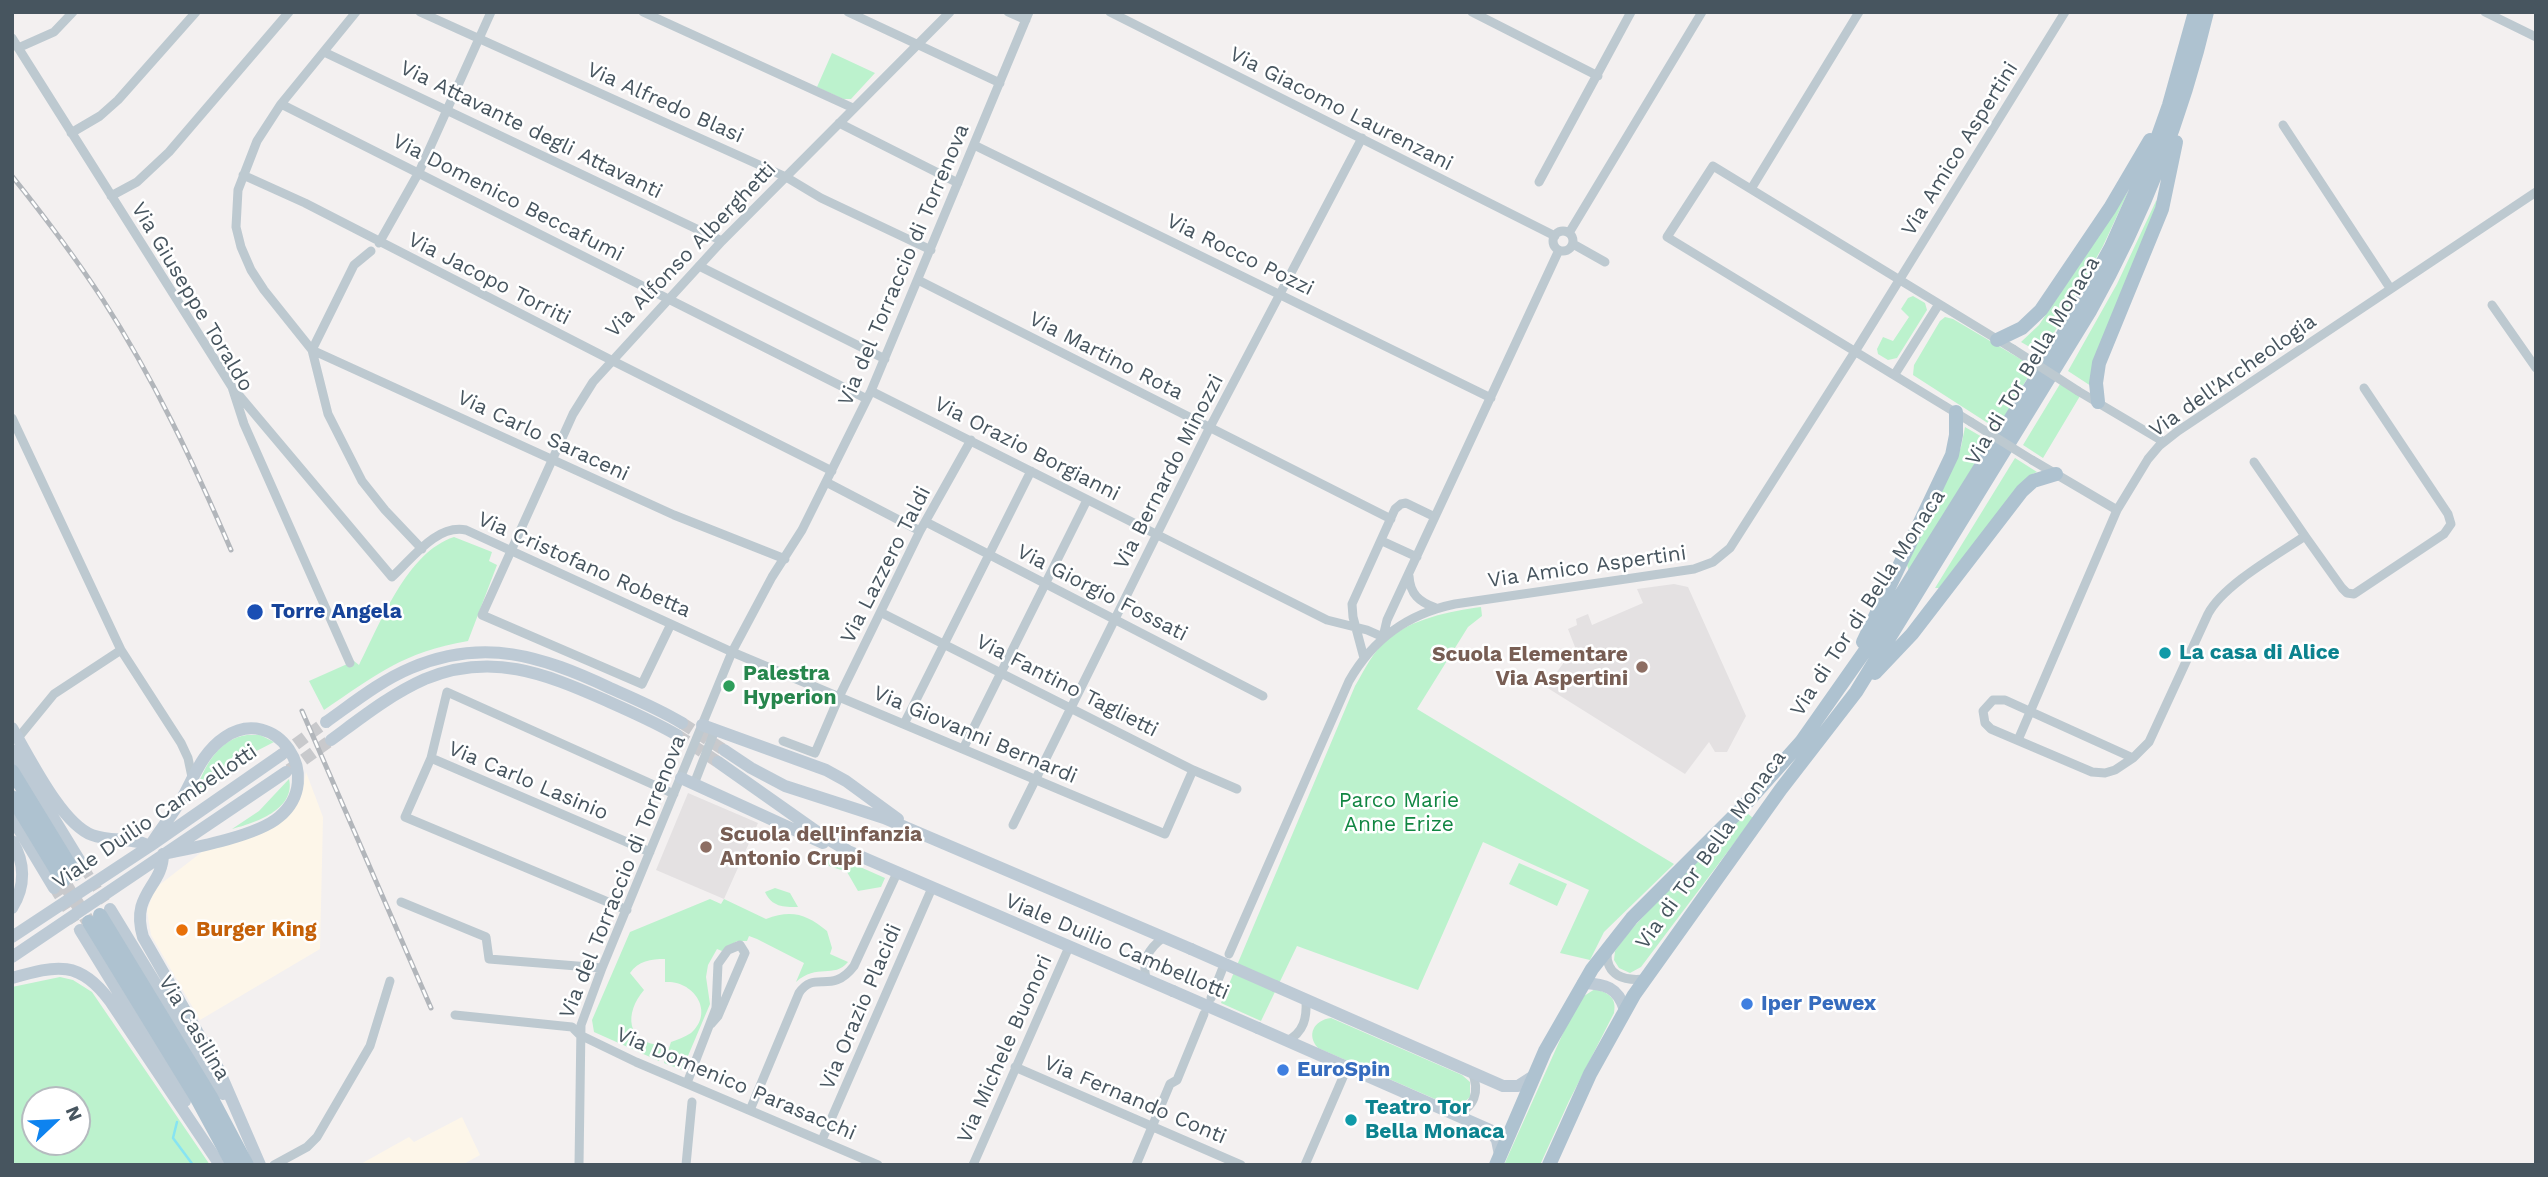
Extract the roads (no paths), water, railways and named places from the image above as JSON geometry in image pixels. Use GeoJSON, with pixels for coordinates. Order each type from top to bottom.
{"type":"FeatureCollection","features":[{"type":"Feature","properties":{"kind":"main road","name":"Via di Tor di Bella Monaca"},"geometry":{"type":"LineString","coordinates":[[1498,1160],[1557,1027],[1608,946],[1647,901],[1751,798],[1801,742],[1840,690],[1965,494],[2086,295],[2176,105],[2195,12]]}},
{"type":"Feature","properties":{"kind":"main road","name":"Via di Tor Bella Monaca"},"geometry":{"type":"LineString","coordinates":[[1549,1165],[1590,1074],[1644,979],[1781,789],[1856,692],[2105,285],[2152,186],[2207,12]]}},
{"type":"Feature","properties":{"kind":"main road"},"geometry":{"type":"LineString","coordinates":[[1997,340],[2018,331],[2041,310],[2176,105]]}},
{"type":"Feature","properties":{"kind":"main road"},"geometry":{"type":"LineString","coordinates":[[2098,402],[2096,387],[2099,363],[2164,202],[2176,105]]}},
{"type":"Feature","properties":{"kind":"main road"},"geometry":{"type":"LineString","coordinates":[[1840,690],[1950,460],[1956,439],[1956,412]]}},
{"type":"Feature","properties":{"kind":"main road"},"geometry":{"type":"LineString","coordinates":[[1856,692],[1912,634],[2022,491],[2033,481],[2056,474]]}},
{"type":"Feature","properties":{"kind":"main road"},"geometry":{"type":"LineString","coordinates":[[326,722],[388,680],[419,665],[458,654],[503,652],[558,665],[680,729],[531,670],[491,666],[449,671],[414,684],[392,696],[331,740]]}},
{"type":"Feature","properties":{"kind":"main road"},"geometry":{"type":"LineString","coordinates":[[702,725],[833,773],[916,832]]}},
{"type":"Feature","properties":{"kind":"main road"},"geometry":{"type":"LineString","coordinates":[[14,739],[57,802],[77,826],[100,837],[150,846],[185,793],[205,755],[223,738],[235,732],[253,729],[273,735],[288,747],[295,759],[298,780],[290,806],[271,823],[245,833],[163,855],[161,870],[143,899],[140,919],[141,930],[150,952],[214,1059],[260,1165]]}},
{"type":"Feature","properties":{"kind":"main road"},"geometry":{"type":"LineString","coordinates":[[14,739],[69,878]]}},
{"type":"Feature","properties":{"kind":"main road","name":"Viale Duilio Cambellotti"},"geometry":{"type":"LineString","coordinates":[[12,937],[281,755]]}},
{"type":"Feature","properties":{"kind":"main road","name":"Viale Duilio Cambellotti"},"geometry":{"type":"LineString","coordinates":[[1498,1160],[1497,1140],[1493,1132],[848,850],[823,836],[721,756],[785,786],[877,816],[916,832],[1472,1072],[1513,1088],[1535,1075]]}},
{"type":"Feature","properties":{"kind":"main road"},"geometry":{"type":"LineString","coordinates":[[12,771],[69,878]]}},
{"type":"Feature","properties":{"kind":"main road","name":"Viale Duilio Cambellotti"},"geometry":{"type":"LineString","coordinates":[[12,957],[286,772]]}},
{"type":"Feature","properties":{"kind":"main road"},"geometry":{"type":"LineString","coordinates":[[681,778],[822,842],[848,850]]}},
{"type":"Feature","properties":{"kind":"main road"},"geometry":{"type":"LineString","coordinates":[[12,797],[69,878]]}},
{"type":"Feature","properties":{"kind":"main road"},"geometry":{"type":"LineString","coordinates":[[12,818],[69,878]]}},
{"type":"Feature","properties":{"kind":"main road"},"geometry":{"type":"LineString","coordinates":[[12,841],[20,858],[23,874],[20,891],[12,908]]}},
{"type":"Feature","properties":{"kind":"main road"},"geometry":{"type":"LineString","coordinates":[[94,919],[173,1080],[218,1162]]}},
{"type":"Feature","properties":{"kind":"main road","name":"Via Casilina"},"geometry":{"type":"LineString","coordinates":[[94,919],[241,1125]]}},
{"type":"Feature","properties":{"kind":"main road","name":"Via Casilina"},"geometry":{"type":"LineString","coordinates":[[94,919],[233,1165]]}},
{"type":"Feature","properties":{"kind":"main road","name":"Via Casilina"},"geometry":{"type":"LineString","coordinates":[[94,919],[208,1090],[247,1165]]}},
{"type":"Feature","properties":{"kind":"main road"},"geometry":{"type":"LineString","coordinates":[[12,978],[55,968],[74,970],[92,979],[110,1001],[218,1162]]}},
{"type":"Feature","properties":{"kind":"main road"},"geometry":{"type":"LineString","coordinates":[[1583,983],[1612,988],[1625,1010]]}},
{"type":"Feature","properties":{"kind":"street"},"geometry":{"type":"LineString","coordinates":[[18,48],[54,32],[73,12]]}},
{"type":"Feature","properties":{"kind":"street"},"geometry":{"type":"LineString","coordinates":[[71,133],[100,116],[118,100],[196,12]]}},
{"type":"Feature","properties":{"kind":"street"},"geometry":{"type":"LineString","coordinates":[[111,196],[137,181],[169,152],[289,12]]}},
{"type":"Feature","properties":{"kind":"street"},"geometry":{"type":"LineString","coordinates":[[356,12],[282,104],[257,141],[243,175],[235,211],[236,227],[241,247],[264,290],[312,350],[328,414],[362,481],[422,549]]}},
{"type":"Feature","properties":{"kind":"street","name":"Via Alfredo Blasi"},"geometry":{"type":"LineString","coordinates":[[420,12],[786,177],[821,198],[931,250]]}},
{"type":"Feature","properties":{"kind":"street"},"geometry":{"type":"LineString","coordinates":[[379,243],[419,172],[491,12]]}},
{"type":"Feature","properties":{"kind":"street"},"geometry":{"type":"LineString","coordinates":[[643,12],[853,108]]}},
{"type":"Feature","properties":{"kind":"street"},"geometry":{"type":"LineString","coordinates":[[848,12],[1000,83]]}},
{"type":"Feature","properties":{"kind":"street","name":"Via Alfonso Alberghetti"},"geometry":{"type":"LineString","coordinates":[[671,624],[642,684],[482,615],[583,396],[611,360],[667,298],[916,43],[950,12]]}},
{"type":"Feature","properties":{"kind":"street"},"geometry":{"type":"LineString","coordinates":[[1008,12],[1028,16]]}},
{"type":"Feature","properties":{"kind":"street","name":"Via Giacomo Laurenzani"},"geometry":{"type":"LineString","coordinates":[[1110,12],[1555,236]]}},
{"type":"Feature","properties":{"kind":"street"},"geometry":{"type":"LineString","coordinates":[[1472,12],[1598,76]]}},
{"type":"Feature","properties":{"kind":"street"},"geometry":{"type":"LineString","coordinates":[[1539,182],[1630,12]]}},
{"type":"Feature","properties":{"kind":"street"},"geometry":{"type":"LineString","coordinates":[[1569,233],[1702,12]]}},
{"type":"Feature","properties":{"kind":"street"},"geometry":{"type":"LineString","coordinates":[[1751,189],[1859,12]]}},
{"type":"Feature","properties":{"kind":"street","name":"Via Amico Aspertini"},"geometry":{"type":"LineString","coordinates":[[1229,954],[1346,687],[1364,658],[1383,637],[1407,620],[1436,608],[1682,572],[1713,562],[1736,540],[2064,12]]}},
{"type":"Feature","properties":{"kind":"street"},"geometry":{"type":"LineString","coordinates":[[2485,12],[2536,37]]}},
{"type":"Feature","properties":{"kind":"street","name":"Via del Torraccio di Torrenova"},"geometry":{"type":"LineString","coordinates":[[579,1165],[580,1035],[582,1022],[602,968],[732,652],[752,612],[804,527],[869,395],[1028,16]]}},
{"type":"Feature","properties":{"kind":"street","name":"Via Giuseppe Toraldo"},"geometry":{"type":"LineString","coordinates":[[12,38],[232,387],[244,424],[349,663]]}},
{"type":"Feature","properties":{"kind":"street","name":"Via Attavante degli Attavanti"},"geometry":{"type":"LineString","coordinates":[[324,51],[722,241]]}},
{"type":"Feature","properties":{"kind":"street","name":"Via Domenico Beccafumi"},"geometry":{"type":"LineString","coordinates":[[282,104],[667,298],[869,395]]}},
{"type":"Feature","properties":{"kind":"street"},"geometry":{"type":"LineString","coordinates":[[839,123],[958,183]]}},
{"type":"Feature","properties":{"kind":"street"},"geometry":{"type":"LineString","coordinates":[[2283,125],[2390,288]]}},
{"type":"Feature","properties":{"kind":"street","name":"Via Bernardo Minozzi"},"geometry":{"type":"LineString","coordinates":[[1013,825],[1209,429],[1362,138]]}},
{"type":"Feature","properties":{"kind":"street","name":"Via Rocco Pozzi"},"geometry":{"type":"LineString","coordinates":[[974,145],[1491,398]]}},
{"type":"Feature","properties":{"kind":"street"},"geometry":{"type":"LineString","coordinates":[[2118,509],[2032,460],[1856,350],[1667,237],[1713,166],[2164,442]]}},
{"type":"Feature","properties":{"kind":"street","name":"Via Jacopo Torriti"},"geometry":{"type":"LineString","coordinates":[[243,175],[305,203],[379,243],[832,471]]}},
{"type":"Feature","properties":{"kind":"street","name":"Via dell'Archeologia"},"geometry":{"type":"LineString","coordinates":[[2018,740],[2118,509],[2137,475],[2164,442],[2536,192]]}},
{"type":"Feature","properties":{"kind":"street"},"geometry":{"type":"LineString","coordinates":[[1569,233],[1560,232],[1555,236],[1554,243],[1559,250],[1566,251],[1573,244]]}},
{"type":"Feature","properties":{"kind":"street"},"geometry":{"type":"LineString","coordinates":[[1569,233],[1573,244],[1605,262]]}},
{"type":"Feature","properties":{"kind":"street"},"geometry":{"type":"LineString","coordinates":[[312,350],[354,265],[371,250]]}},
{"type":"Feature","properties":{"kind":"street"},"geometry":{"type":"LineString","coordinates":[[1383,637],[1387,620],[1559,250]]}},
{"type":"Feature","properties":{"kind":"street"},"geometry":{"type":"LineString","coordinates":[[699,266],[885,359]]}},
{"type":"Feature","properties":{"kind":"street","name":"Via Martino Rota"},"geometry":{"type":"LineString","coordinates":[[918,280],[1391,519]]}},
{"type":"Feature","properties":{"kind":"street"},"geometry":{"type":"LineString","coordinates":[[1895,374],[1939,304]]}},
{"type":"Feature","properties":{"kind":"street"},"geometry":{"type":"LineString","coordinates":[[2492,305],[2536,368]]}},
{"type":"Feature","properties":{"kind":"street","name":"Via Carlo Saraceni"},"geometry":{"type":"LineString","coordinates":[[312,350],[674,515],[785,559]]}},
{"type":"Feature","properties":{"kind":"street","name":"Via Cristofano Robetta"},"geometry":{"type":"LineString","coordinates":[[232,387],[392,577],[442,533],[455,529],[472,532],[732,652]]}},
{"type":"Feature","properties":{"kind":"street"},"geometry":{"type":"LineString","coordinates":[[2254,463],[2342,588],[2354,594],[2444,534],[2450,527],[2448,514],[2364,388]]}},
{"type":"Feature","properties":{"kind":"street","name":"Via Orazio Borgianni"},"geometry":{"type":"LineString","coordinates":[[869,395],[971,440],[1327,620],[1383,637]]}},
{"type":"Feature","properties":{"kind":"street"},"geometry":{"type":"LineString","coordinates":[[12,418],[121,650],[181,743],[192,777]]}},
{"type":"Feature","properties":{"kind":"street","name":"Via Lazzero Taldi"},"geometry":{"type":"LineString","coordinates":[[783,741],[815,753],[839,696],[920,531],[971,440]]}},
{"type":"Feature","properties":{"kind":"street"},"geometry":{"type":"LineString","coordinates":[[904,724],[1031,471]]}},
{"type":"Feature","properties":{"kind":"street"},"geometry":{"type":"LineString","coordinates":[[826,482],[920,531]]}},
{"type":"Feature","properties":{"kind":"street"},"geometry":{"type":"LineString","coordinates":[[963,749],[1087,500]]}},
{"type":"Feature","properties":{"kind":"street"},"geometry":{"type":"LineString","coordinates":[[1364,658],[1352,604],[1391,519],[1398,506],[1404,503],[1435,517]]}},
{"type":"Feature","properties":{"kind":"street","name":"Via Giorgio Fossati"},"geometry":{"type":"LineString","coordinates":[[926,522],[1263,696]]}},
{"type":"Feature","properties":{"kind":"street"},"geometry":{"type":"LineString","coordinates":[[2133,758],[2000,699],[1990,702],[1984,709],[1983,718],[1987,726],[2098,773],[2112,771],[2133,758],[2156,731],[2214,603],[2229,589],[2305,536]]}},
{"type":"Feature","properties":{"kind":"street"},"geometry":{"type":"LineString","coordinates":[[1382,541],[1417,557]]}},
{"type":"Feature","properties":{"kind":"street"},"geometry":{"type":"LineString","coordinates":[[1409,576],[1410,587],[1416,597],[1436,608]]}},
{"type":"Feature","properties":{"kind":"street","name":"Via Fantino Taglietti"},"geometry":{"type":"LineString","coordinates":[[882,613],[1193,770],[1237,789]]}},
{"type":"Feature","properties":{"kind":"street"},"geometry":{"type":"LineString","coordinates":[[14,739],[54,694],[121,650]]}},
{"type":"Feature","properties":{"kind":"street","name":"Via Giovanni Bernardi"},"geometry":{"type":"LineString","coordinates":[[732,652],[1165,834],[1193,770]]}},
{"type":"Feature","properties":{"kind":"street"},"geometry":{"type":"LineString","coordinates":[[627,910],[405,817],[431,758],[447,692],[674,794]]}},
{"type":"Feature","properties":{"kind":"street","name":"Via del Torraccio di Torrenova"},"geometry":{"type":"LineString","coordinates":[[694,784],[715,730]]}},
{"type":"Feature","properties":{"kind":"street","name":"Via Carlo Lasinio"},"geometry":{"type":"LineString","coordinates":[[431,758],[650,852]]}},
{"type":"Feature","properties":{"kind":"street"},"geometry":{"type":"LineString","coordinates":[[750,1110],[799,993],[804,986],[812,982],[837,982],[846,977],[854,966],[897,873]]}},
{"type":"Feature","properties":{"kind":"street","name":"Via Orazio Placidi"},"geometry":{"type":"LineString","coordinates":[[822,1140],[932,888]]}},
{"type":"Feature","properties":{"kind":"street"},"geometry":{"type":"LineString","coordinates":[[401,902],[486,937],[489,959],[602,968]]}},
{"type":"Feature","properties":{"kind":"street"},"geometry":{"type":"LineString","coordinates":[[1146,979],[1144,966],[1147,954],[1164,937]]}},
{"type":"Feature","properties":{"kind":"street"},"geometry":{"type":"LineString","coordinates":[[687,1083],[716,1008],[718,964],[728,950],[735,945],[740,946],[745,953],[718,1016],[711,1024]]}},
{"type":"Feature","properties":{"kind":"street"},"geometry":{"type":"LineString","coordinates":[[1608,946],[1607,959],[1612,971],[1624,979],[1644,979]]}},
{"type":"Feature","properties":{"kind":"street","name":"Via Michele Buonori"},"geometry":{"type":"LineString","coordinates":[[973,1165],[1069,947]]}},
{"type":"Feature","properties":{"kind":"street"},"geometry":{"type":"LineString","coordinates":[[1211,998],[1222,970]]}},
{"type":"Feature","properties":{"kind":"street"},"geometry":{"type":"LineString","coordinates":[[274,1165],[307,1147],[317,1137],[370,1046],[390,981]]}},
{"type":"Feature","properties":{"kind":"street"},"geometry":{"type":"LineString","coordinates":[[1287,1041],[1297,1035],[1303,1026],[1306,1000]]}},
{"type":"Feature","properties":{"kind":"street"},"geometry":{"type":"LineString","coordinates":[[1136,1165],[1170,1084],[1177,1080],[1204,1014]]}},
{"type":"Feature","properties":{"kind":"street","name":"Via Domenico Parasacchi"},"geometry":{"type":"LineString","coordinates":[[455,1015],[572,1027],[580,1035],[878,1165]]}},
{"type":"Feature","properties":{"kind":"street","name":"Via Fernando Conti"},"geometry":{"type":"LineString","coordinates":[[1015,1067],[1241,1165]]}},
{"type":"Feature","properties":{"kind":"street"},"geometry":{"type":"LineString","coordinates":[[1305,1165],[1348,1068]]}},
{"type":"Feature","properties":{"kind":"street"},"geometry":{"type":"LineString","coordinates":[[1454,1114],[1467,1109],[1474,1100],[1476,1085],[1472,1072]]}},
{"type":"Feature","properties":{"kind":"street"},"geometry":{"type":"LineString","coordinates":[[686,1165],[692,1102]]}},
{"type":"Feature","properties":{"kind":"waterway"},"geometry":{"type":"LineString","coordinates":[[177,1122],[173,1138],[193,1165]]}},
{"type":"Feature","properties":{"kind":"tunnel"},"geometry":{"type":"LineString","coordinates":[[281,755],[326,722]]}},
{"type":"Feature","properties":{"kind":"tunnel"},"geometry":{"type":"LineString","coordinates":[[682,723],[724,750]]}},
{"type":"Feature","properties":{"kind":"tunnel"},"geometry":{"type":"LineString","coordinates":[[677,735],[718,762]]}},
{"type":"Feature","properties":{"kind":"tunnel"},"geometry":{"type":"LineString","coordinates":[[289,770],[331,740]]}},
{"type":"Feature","properties":{"kind":"tunnel"},"geometry":{"type":"LineString","coordinates":[[84,868],[110,909]]}},
{"type":"Feature","properties":{"kind":"tunnel"},"geometry":{"type":"LineString","coordinates":[[63,881],[88,921]]}},
{"type":"Feature","properties":{"kind":"tunnel"},"geometry":{"type":"LineString","coordinates":[[54,888],[80,930]]}},
{"type":"Feature","properties":{"kind":"railway"},"geometry":{"type":"LineString","coordinates":[[12,176],[70,252],[122,330],[172,422],[231,550]]}},
{"type":"Feature","properties":{"kind":"railway"},"geometry":{"type":"LineString","coordinates":[[302,711],[431,1008]]}},
{"type":"Feature","properties":{"kind":"place","name":"Torre Angela"},"geometry":{"type":"Point","coordinates":[255,612]}},
{"type":"Feature","properties":{"kind":"place","name":"La casa di Alice"},"geometry":{"type":"Point","coordinates":[2165,653]}},
{"type":"Feature","properties":{"kind":"place","name":"Scuola Elementare Via Aspertini"},"geometry":{"type":"Point","coordinates":[1642,667]}},
{"type":"Feature","properties":{"kind":"place","name":"Palestra Hyperion"},"geometry":{"type":"Point","coordinates":[729,686]}},
{"type":"Feature","properties":{"kind":"place","name":"Scuola dell'infanzia Antonio Crupi"},"geometry":{"type":"Point","coordinates":[706,847]}},
{"type":"Feature","properties":{"kind":"place","name":"Burger King"},"geometry":{"type":"Point","coordinates":[182,930]}},
{"type":"Feature","properties":{"kind":"place","name":"Iper Pewex"},"geometry":{"type":"Point","coordinates":[1747,1004]}},
{"type":"Feature","properties":{"kind":"place","name":"EuroSpin"},"geometry":{"type":"Point","coordinates":[1283,1070]}},
{"type":"Feature","properties":{"kind":"place","name":"Teatro Tor Bella Monaca"},"geometry":{"type":"Point","coordinates":[1351,1120]}},
{"type":"Feature","properties":{"kind":"park label","name":"Parco Marie Anne Erize"},"geometry":{"type":"Point","coordinates":[1399,813]}}]}
